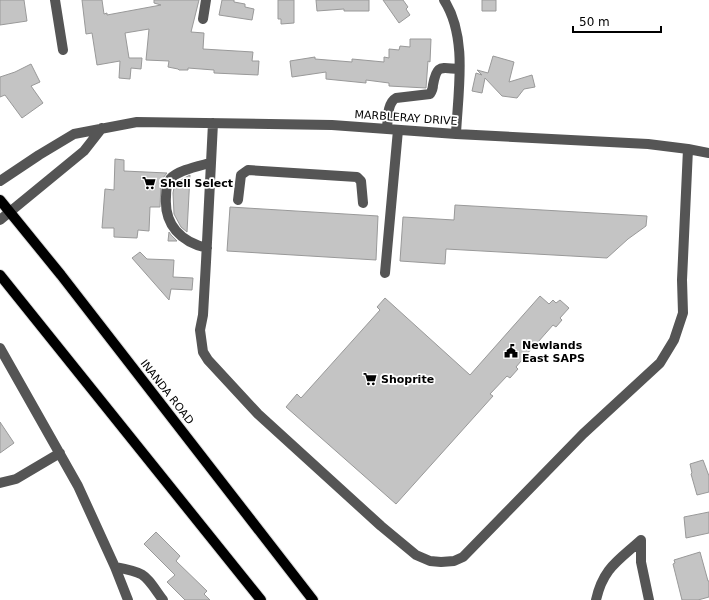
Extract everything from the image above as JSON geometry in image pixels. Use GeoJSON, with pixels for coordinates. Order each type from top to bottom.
{"type":"FeatureCollection","features":[{"type":"Feature","properties":{"kind":"main road","name":"INANDA ROAD"},"geometry":{"type":"LineString","coordinates":[[0,200],[61,274],[312,600]]}},
{"type":"Feature","properties":{"kind":"main road"},"geometry":{"type":"LineString","coordinates":[[0,275],[261,600]]}},
{"type":"Feature","properties":{"kind":"street"},"geometry":{"type":"LineString","coordinates":[[55,0],[64,50]]}},
{"type":"Feature","properties":{"kind":"street"},"geometry":{"type":"LineString","coordinates":[[203,19],[206,0]]}},
{"type":"Feature","properties":{"kind":"street"},"geometry":{"type":"LineString","coordinates":[[444,0],[453,17],[460,50],[456,134]]}},
{"type":"Feature","properties":{"kind":"street"},"geometry":{"type":"LineString","coordinates":[[387,129],[390,106],[393,100],[396,98],[430,94],[437,70],[459,69]]}},
{"type":"Feature","properties":{"kind":"street","name":"MARBLERAY DRIVE"},"geometry":{"type":"LineString","coordinates":[[0,181],[74,134],[137,122],[332,125],[456,134],[648,144],[709,153]]}},
{"type":"Feature","properties":{"kind":"street"},"geometry":{"type":"LineString","coordinates":[[213,123],[203,314],[200,330],[203,352],[208,360],[258,414],[381,526],[416,555],[430,561],[441,562],[454,561],[463,557],[583,434],[649,374],[667,353],[676,335],[683,313],[682,280],[688,149]]}},
{"type":"Feature","properties":{"kind":"street"},"geometry":{"type":"LineString","coordinates":[[0,220],[84,151],[102,128]]}},
{"type":"Feature","properties":{"kind":"street"},"geometry":{"type":"LineString","coordinates":[[385,273],[398,130]]}},
{"type":"Feature","properties":{"kind":"street"},"geometry":{"type":"LineString","coordinates":[[207,248],[195,245],[182,237],[173,228],[166,215],[165,204],[166,188],[170,180],[178,174],[192,168],[210,163]]}},
{"type":"Feature","properties":{"kind":"street"},"geometry":{"type":"LineString","coordinates":[[238,200],[241,175],[248,170],[358,178],[361,181],[363,203]]}},
{"type":"Feature","properties":{"kind":"street"},"geometry":{"type":"LineString","coordinates":[[0,348],[78,486],[115,567],[128,600]]}},
{"type":"Feature","properties":{"kind":"street"},"geometry":{"type":"LineString","coordinates":[[0,483],[16,479],[60,453]]}},
{"type":"Feature","properties":{"kind":"street"},"geometry":{"type":"LineString","coordinates":[[596,600],[602,579],[608,570],[641,540],[641,562],[649,600]]}},
{"type":"Feature","properties":{"kind":"street"},"geometry":{"type":"LineString","coordinates":[[115,567],[134,570],[144,575],[163,600]]}},
{"type":"Feature","properties":{"kind":"building"},"geometry":{"type":"Polygon","coordinates":[[[0,0],[24,0],[27,21],[0,25],[0,0]]]}},
{"type":"Feature","properties":{"kind":"building"},"geometry":{"type":"Polygon","coordinates":[[[82,0],[102,0],[104,14],[107,13],[107,15],[161,5],[154,3],[154,0],[199,0],[191,32],[204,33],[203,49],[253,52],[252,61],[259,61],[258,75],[214,73],[214,70],[188,68],[188,70],[179,70],[168,67],[169,61],[146,60],[149,29],[125,33],[129,58],[142,58],[141,69],[131,68],[130,79],[119,78],[120,61],[97,65],[92,33],[86,34],[82,0]]]}},
{"type":"Feature","properties":{"kind":"building"},"geometry":{"type":"Polygon","coordinates":[[[222,0],[234,0],[234,2],[245,4],[245,7],[254,9],[252,20],[219,15],[222,0]]]}},
{"type":"Feature","properties":{"kind":"building"},"geometry":{"type":"Polygon","coordinates":[[[278,0],[294,0],[294,23],[281,24],[281,19],[278,19],[278,0]]]}},
{"type":"Feature","properties":{"kind":"building"},"geometry":{"type":"Polygon","coordinates":[[[316,0],[369,0],[369,11],[344,11],[344,9],[317,11],[316,0]]]}},
{"type":"Feature","properties":{"kind":"building"},"geometry":{"type":"Polygon","coordinates":[[[383,0],[403,0],[408,7],[406,9],[410,15],[399,23],[383,0]]]}},
{"type":"Feature","properties":{"kind":"building"},"geometry":{"type":"Polygon","coordinates":[[[482,0],[496,0],[496,11],[482,11],[482,0]]]}},
{"type":"Feature","properties":{"kind":"building"},"geometry":{"type":"Polygon","coordinates":[[[410,39],[431,39],[430,62],[428,61],[426,88],[389,86],[389,83],[366,80],[366,83],[326,79],[326,72],[292,77],[290,61],[315,57],[315,59],[352,62],[352,59],[384,62],[384,57],[389,58],[389,49],[399,50],[400,46],[410,47],[410,39]]]}},
{"type":"Feature","properties":{"kind":"building"},"geometry":{"type":"Polygon","coordinates":[[[493,56],[514,62],[509,82],[532,75],[535,87],[524,89],[517,98],[502,96],[485,78],[482,93],[472,91],[476,73],[482,75],[477,70],[488,73],[493,56]]]}},
{"type":"Feature","properties":{"kind":"building"},"geometry":{"type":"Polygon","coordinates":[[[31,64],[40,82],[31,86],[43,103],[22,118],[5,95],[0,97],[0,77],[31,64]]]}},
{"type":"Feature","properties":{"kind":"building"},"geometry":{"type":"Polygon","coordinates":[[[115,159],[124,160],[124,171],[167,173],[161,184],[160,207],[150,207],[149,231],[138,230],[137,238],[114,237],[114,228],[102,228],[105,189],[114,190],[115,159]]]}},
{"type":"Feature","properties":{"kind":"building"},"geometry":{"type":"Polygon","coordinates":[[[190,175],[187,232],[181,227],[174,214],[173,193],[175,183],[190,175]]]}},
{"type":"Feature","properties":{"kind":"building"},"geometry":{"type":"Polygon","coordinates":[[[455,205],[647,216],[646,226],[628,239],[607,258],[446,249],[445,264],[400,261],[403,217],[454,220],[455,205]]]}},
{"type":"Feature","properties":{"kind":"building"},"geometry":{"type":"Polygon","coordinates":[[[230,207],[378,216],[376,260],[227,251],[230,207]]]}},
{"type":"Feature","properties":{"kind":"building"},"geometry":{"type":"Polygon","coordinates":[[[169,232],[171,235],[177,241],[168,241],[169,232]]]}},
{"type":"Feature","properties":{"kind":"building"},"geometry":{"type":"Polygon","coordinates":[[[140,252],[147,259],[174,260],[173,277],[193,278],[192,290],[171,289],[169,300],[132,258],[140,252]]]}},
{"type":"Feature","properties":{"kind":"building"},"geometry":{"type":"Polygon","coordinates":[[[540,296],[549,304],[553,300],[556,303],[560,300],[569,308],[560,318],[562,320],[556,327],[553,325],[538,342],[540,344],[534,350],[532,348],[516,367],[518,369],[510,378],[507,376],[490,394],[493,396],[396,504],[286,407],[297,394],[301,398],[380,310],[377,307],[385,298],[470,375],[540,296]]]}},
{"type":"Feature","properties":{"kind":"building"},"geometry":{"type":"Polygon","coordinates":[[[0,422],[14,443],[0,453],[0,422]]]}},
{"type":"Feature","properties":{"kind":"building"},"geometry":{"type":"Polygon","coordinates":[[[703,460],[709,476],[709,492],[697,495],[691,474],[690,464],[703,460]]]}},
{"type":"Feature","properties":{"kind":"building"},"geometry":{"type":"Polygon","coordinates":[[[709,512],[709,533],[686,538],[684,517],[709,512]]]}},
{"type":"Feature","properties":{"kind":"building"},"geometry":{"type":"Polygon","coordinates":[[[156,532],[180,556],[176,561],[207,591],[204,594],[210,600],[185,600],[167,582],[175,575],[144,544],[156,532]]]}},
{"type":"Feature","properties":{"kind":"building"},"geometry":{"type":"Polygon","coordinates":[[[700,552],[709,581],[709,597],[698,600],[682,600],[673,564],[675,563],[674,560],[700,552]]]}},
{"type":"Feature","properties":{"kind":"place","name":"Shell Select"},"geometry":{"type":"Point","coordinates":[149,183]}},
{"type":"Feature","properties":{"kind":"place","name":"Newlands East SAPS"},"geometry":{"type":"Point","coordinates":[511,351]}},
{"type":"Feature","properties":{"kind":"place","name":"Shoprite"},"geometry":{"type":"Point","coordinates":[370,379]}}]}
